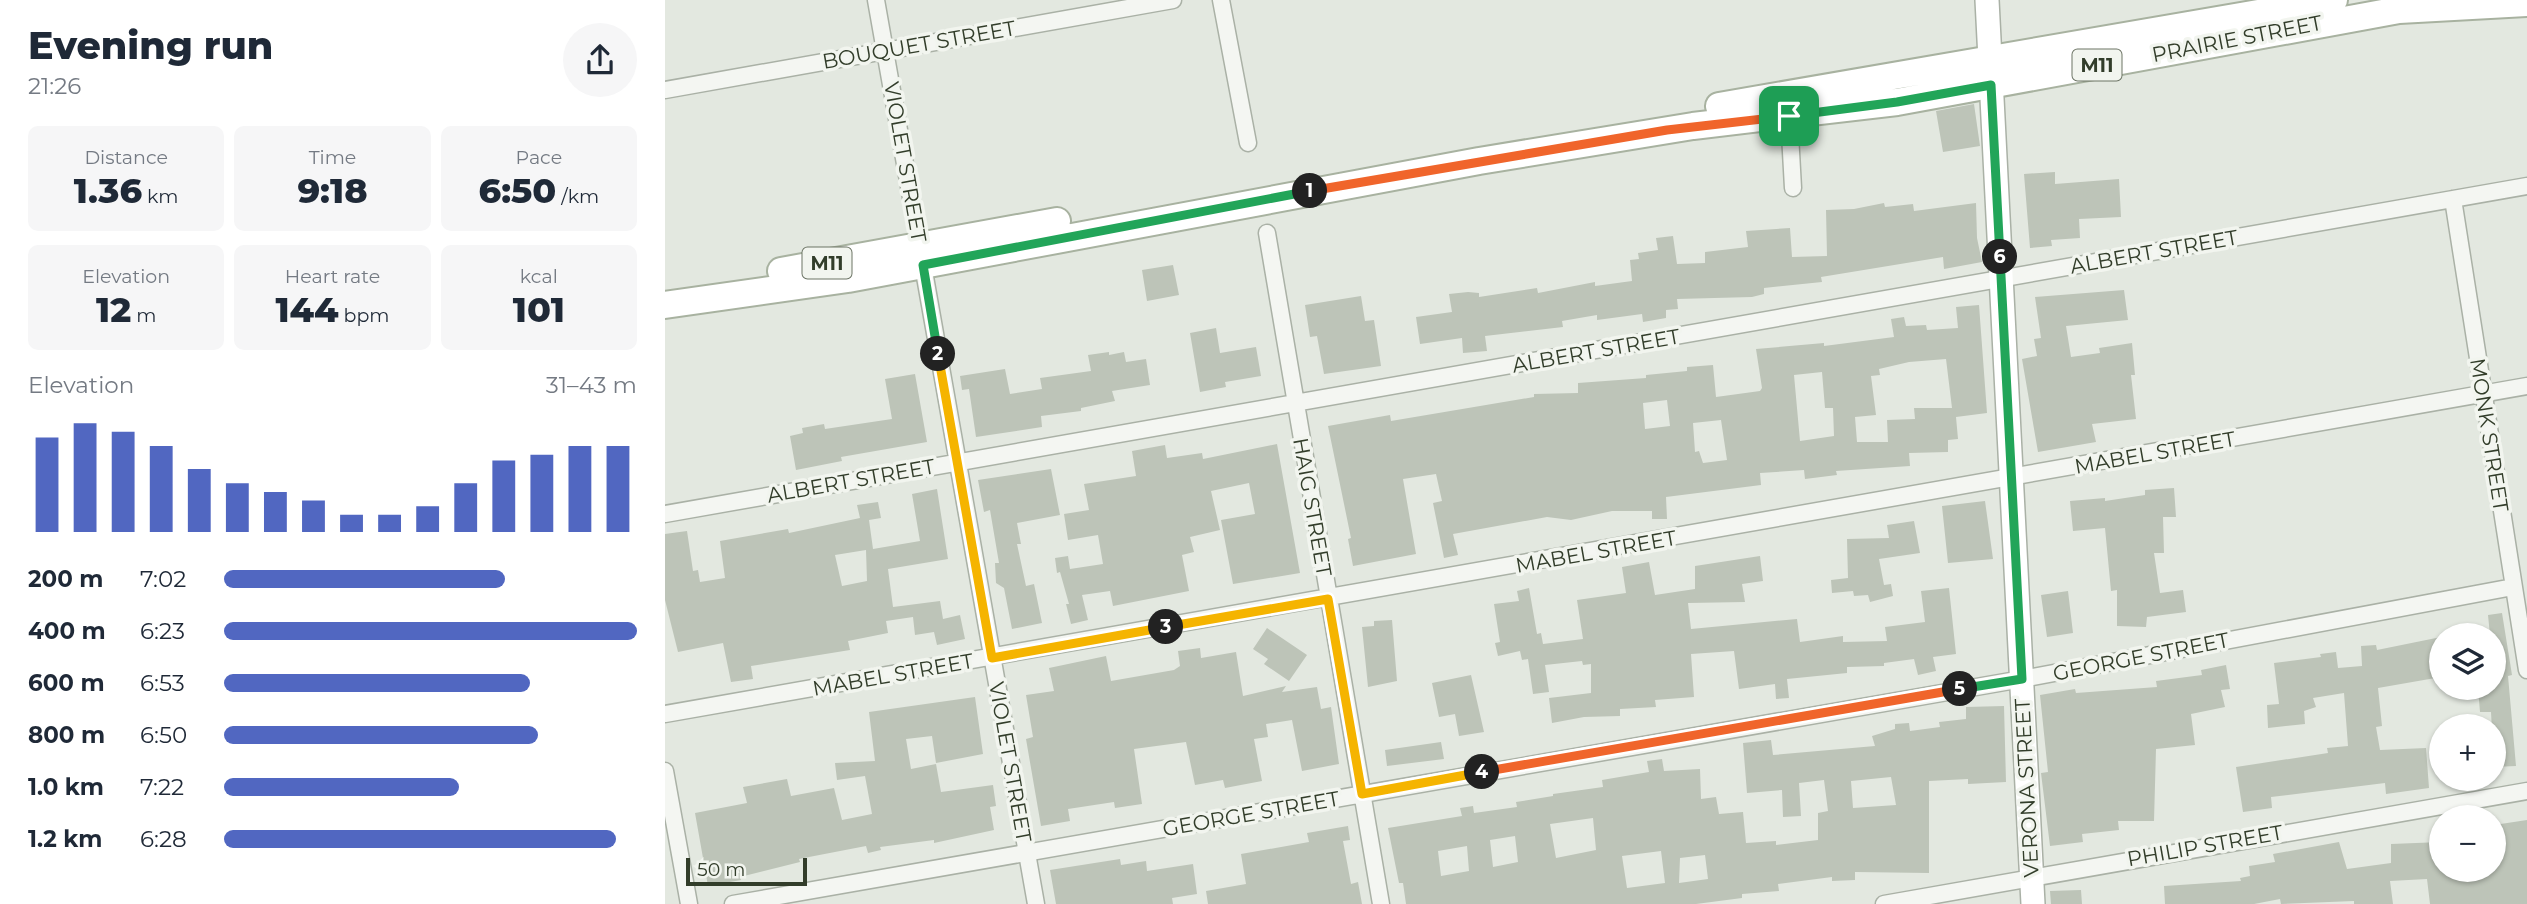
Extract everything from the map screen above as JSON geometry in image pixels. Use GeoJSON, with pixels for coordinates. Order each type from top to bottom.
{"type":"FeatureCollection","features":[{"type":"Feature","properties":{"kind":"main road","name":"VERONA STREET"},"geometry":{"type":"LineString","coordinates":[[1987,0],[2033,904]]}},
{"type":"Feature","properties":{"kind":"main road","name":"PRAIRIE STREET"},"geometry":{"type":"LineString","coordinates":[[665,290],[921,256],[1693,126],[1897,102],[1991,73],[2334,0]]}},
{"type":"Feature","properties":{"kind":"main road","name":"PRAIRIE STREET"},"geometry":{"type":"LineString","coordinates":[[665,305],[1490,145],[1991,73],[2399,10],[2527,3]]}},
{"type":"Feature","properties":{"kind":"street","name":"VIOLET STREET"},"geometry":{"type":"LineString","coordinates":[[876,0],[1036,904]]}},
{"type":"Feature","properties":{"kind":"street","name":"BOUQUET STREET"},"geometry":{"type":"LineString","coordinates":[[665,90],[1173,0]]}},
{"type":"Feature","properties":{"kind":"street"},"geometry":{"type":"LineString","coordinates":[[1221,0],[1248,143]]}},
{"type":"Feature","properties":{"kind":"street"},"geometry":{"type":"LineString","coordinates":[[1789,116],[1793,188]]}},
{"type":"Feature","properties":{"kind":"street","name":"ALBERT STREET"},"geometry":{"type":"LineString","coordinates":[[665,514],[2527,186]]}},
{"type":"Feature","properties":{"kind":"street","name":"MONK STREET"},"geometry":{"type":"LineString","coordinates":[[2452,199],[2527,670]]}},
{"type":"Feature","properties":{"kind":"street","name":"HAIG STREET"},"geometry":{"type":"LineString","coordinates":[[1267,233],[1381,904]]}},
{"type":"Feature","properties":{"kind":"street","name":"MABEL STREET"},"geometry":{"type":"LineString","coordinates":[[665,714],[2527,386]]}},
{"type":"Feature","properties":{"kind":"street","name":"GEORGE STREET"},"geometry":{"type":"LineString","coordinates":[[733,904],[2022,679],[2513,587]]}},
{"type":"Feature","properties":{"kind":"street"},"geometry":{"type":"LineString","coordinates":[[665,771],[689,904]]}},
{"type":"Feature","properties":{"kind":"street","name":"PHILIP STREET"},"geometry":{"type":"LineString","coordinates":[[1884,904],[2527,791]]}},
{"type":"Feature","properties":{"kind":"building"},"geometry":{"type":"Polygon","coordinates":[[[1974,104],[1980,146],[1943,152],[1936,111],[1974,104]]]}},
{"type":"Feature","properties":{"kind":"building"},"geometry":{"type":"Polygon","coordinates":[[[2055,172],[2055,184],[2119,179],[2121,217],[2079,219],[2080,238],[2051,240],[2052,246],[2030,248],[2024,174],[2055,172]]]}},
{"type":"Feature","properties":{"kind":"building"},"geometry":{"type":"Polygon","coordinates":[[[1884,203],[1885,207],[1913,204],[1914,211],[1976,203],[1977,238],[1982,262],[1944,269],[1943,257],[1821,277],[1822,282],[1764,288],[1764,294],[1752,297],[1677,299],[1678,309],[1666,310],[1666,318],[1643,322],[1642,314],[1597,320],[1597,315],[1562,321],[1563,327],[1485,336],[1487,351],[1463,353],[1462,338],[1420,344],[1416,317],[1452,312],[1449,294],[1479,293],[1479,297],[1537,288],[1538,293],[1595,282],[1595,286],[1632,281],[1630,260],[1639,259],[1638,253],[1658,250],[1656,238],[1673,236],[1677,264],[1705,263],[1705,252],[1748,247],[1746,231],[1790,228],[1792,257],[1827,256],[1826,210],[1854,209],[1884,203]]]}},
{"type":"Feature","properties":{"kind":"building"},"geometry":{"type":"Polygon","coordinates":[[[1173,265],[1179,295],[1147,301],[1142,270],[1173,265]]]}},
{"type":"Feature","properties":{"kind":"building"},"geometry":{"type":"Polygon","coordinates":[[[2124,290],[2128,320],[2066,326],[2071,357],[2100,353],[2099,348],[2132,343],[2135,375],[2131,375],[2136,419],[2092,424],[2096,442],[2038,452],[2022,359],[2037,356],[2034,339],[2041,338],[2035,297],[2124,290]]]}},
{"type":"Feature","properties":{"kind":"building"},"geometry":{"type":"Polygon","coordinates":[[[1361,296],[1365,321],[1374,320],[1381,366],[1324,374],[1317,336],[1310,337],[1305,305],[1361,296]]]}},
{"type":"Feature","properties":{"kind":"building"},"geometry":{"type":"Polygon","coordinates":[[[1979,305],[1987,413],[1956,417],[1958,439],[1948,440],[1948,452],[1909,453],[1910,466],[1836,471],[1837,475],[1805,479],[1804,470],[1760,473],[1761,485],[1666,497],[1667,519],[1652,519],[1652,511],[1612,511],[1571,520],[1547,517],[1453,534],[1458,555],[1444,558],[1433,503],[1442,501],[1436,474],[1403,479],[1416,554],[1353,566],[1348,539],[1351,538],[1328,426],[1390,415],[1391,421],[1534,397],[1534,394],[1578,393],[1578,383],[1646,378],[1646,375],[1687,371],[1687,367],[1713,365],[1716,397],[1760,391],[1762,388],[1756,349],[1824,343],[1824,346],[1894,337],[1891,319],[1904,317],[1906,326],[1926,325],[1927,330],[1958,328],[1956,307],[1979,305]],[[1946,359],[1909,362],[1879,369],[1880,375],[1871,376],[1876,415],[1855,417],[1857,442],[1888,442],[1887,420],[1915,419],[1914,408],[1952,408],[1946,359]],[[1822,372],[1794,375],[1800,441],[1834,436],[1833,408],[1825,408],[1822,372]],[[1667,400],[1643,403],[1645,429],[1670,426],[1667,400]],[[1721,420],[1693,423],[1695,452],[1699,451],[1703,463],[1727,460],[1721,420]]]}},
{"type":"Feature","properties":{"kind":"building"},"geometry":{"type":"Polygon","coordinates":[[[1216,328],[1220,353],[1256,347],[1261,376],[1225,382],[1226,387],[1200,392],[1190,333],[1216,328]]]}},
{"type":"Feature","properties":{"kind":"building"},"geometry":{"type":"Polygon","coordinates":[[[1109,352],[1109,355],[1124,352],[1126,362],[1146,359],[1150,385],[1112,391],[1115,401],[1081,408],[1081,411],[1041,416],[1042,427],[976,437],[969,389],[962,390],[960,376],[1005,369],[1010,394],[1042,389],[1040,378],[1091,371],[1088,355],[1109,352]]]}},
{"type":"Feature","properties":{"kind":"building"},"geometry":{"type":"Polygon","coordinates":[[[915,374],[927,442],[841,457],[842,461],[796,470],[790,436],[803,433],[802,428],[824,424],[825,429],[892,419],[885,379],[915,374]]]}},
{"type":"Feature","properties":{"kind":"building"},"geometry":{"type":"Polygon","coordinates":[[[1277,444],[1300,573],[1233,584],[1221,520],[1255,514],[1249,483],[1211,491],[1220,530],[1190,537],[1194,552],[1182,555],[1189,591],[1113,606],[1110,591],[1082,595],[1088,620],[1071,624],[1066,604],[1069,604],[1060,572],[1057,573],[1055,558],[1068,556],[1070,569],[1103,564],[1098,535],[1068,540],[1064,514],[1089,510],[1084,484],[1136,476],[1132,451],[1165,445],[1167,458],[1202,453],[1203,459],[1277,444]]]}},
{"type":"Feature","properties":{"kind":"building"},"geometry":{"type":"Polygon","coordinates":[[[1051,469],[1060,515],[1017,523],[1021,544],[1017,544],[1026,586],[1034,584],[1042,623],[1012,629],[1004,588],[996,583],[995,563],[999,563],[990,510],[984,512],[978,480],[1051,469]]]}},
{"type":"Feature","properties":{"kind":"building"},"geometry":{"type":"Polygon","coordinates":[[[2174,488],[2176,517],[2163,517],[2164,553],[2154,553],[2160,593],[2183,590],[2186,612],[2147,617],[2146,627],[2117,626],[2117,590],[2111,591],[2105,528],[2073,531],[2070,501],[2105,498],[2105,501],[2145,495],[2145,490],[2174,488]]]}},
{"type":"Feature","properties":{"kind":"building"},"geometry":{"type":"Polygon","coordinates":[[[937,489],[948,559],[888,569],[893,607],[940,601],[943,619],[960,615],[965,639],[937,645],[934,632],[915,635],[913,617],[886,621],[888,633],[848,641],[850,650],[751,666],[753,679],[731,682],[723,643],[678,652],[665,600],[665,534],[687,531],[693,571],[698,570],[700,582],[725,578],[720,541],[788,529],[789,533],[860,518],[857,505],[878,502],[881,518],[869,520],[873,549],[920,541],[912,494],[937,489]],[[866,550],[835,555],[842,586],[867,581],[866,550]]]}},
{"type":"Feature","properties":{"kind":"building"},"geometry":{"type":"Polygon","coordinates":[[[1985,501],[1993,559],[1948,563],[1942,506],[1985,501]]]}},
{"type":"Feature","properties":{"kind":"building"},"geometry":{"type":"Polygon","coordinates":[[[1914,521],[1920,553],[1879,559],[1884,585],[1891,584],[1893,596],[1870,602],[1868,595],[1854,596],[1853,591],[1832,593],[1831,580],[1848,578],[1847,539],[1889,538],[1887,525],[1914,521]]]}},
{"type":"Feature","properties":{"kind":"building"},"geometry":{"type":"Polygon","coordinates":[[[1760,556],[1763,581],[1742,584],[1745,602],[1688,603],[1691,629],[1797,619],[1800,642],[1843,636],[1843,642],[1887,641],[1885,627],[1925,622],[1921,591],[1949,588],[1956,654],[1933,657],[1936,671],[1918,675],[1914,659],[1884,663],[1884,666],[1847,667],[1847,673],[1787,679],[1789,698],[1776,699],[1775,684],[1739,689],[1734,651],[1691,654],[1694,697],[1655,700],[1656,707],[1620,709],[1620,716],[1584,717],[1552,723],[1549,698],[1591,693],[1591,664],[1583,665],[1582,661],[1545,665],[1549,692],[1533,694],[1528,659],[1522,660],[1520,651],[1498,656],[1495,643],[1500,642],[1494,604],[1519,601],[1517,591],[1529,588],[1537,634],[1541,633],[1543,644],[1583,639],[1577,600],[1626,593],[1622,567],[1649,562],[1655,595],[1695,589],[1695,566],[1760,556]]]}},
{"type":"Feature","properties":{"kind":"building"},"geometry":{"type":"Polygon","coordinates":[[[2068,591],[2073,633],[2047,637],[2041,595],[2068,591]]]}},
{"type":"Feature","properties":{"kind":"building"},"geometry":{"type":"Polygon","coordinates":[[[2502,613],[2504,623],[2489,623],[2488,615],[2502,613]]]}},
{"type":"Feature","properties":{"kind":"building"},"geometry":{"type":"Polygon","coordinates":[[[1392,620],[1397,681],[1368,687],[1362,627],[1374,626],[1374,621],[1392,620]]]}},
{"type":"Feature","properties":{"kind":"building"},"geometry":{"type":"Polygon","coordinates":[[[1267,628],[1307,655],[1289,681],[1264,664],[1268,659],[1253,649],[1267,628]]]}},
{"type":"Feature","properties":{"kind":"building"},"geometry":{"type":"Polygon","coordinates":[[[2506,638],[2512,675],[2508,676],[2516,766],[2506,766],[2506,714],[2480,712],[2479,700],[2506,700],[2506,638]]]}},
{"type":"Feature","properties":{"kind":"building"},"geometry":{"type":"Polygon","coordinates":[[[2429,639],[2429,679],[2378,688],[2382,726],[2376,727],[2380,750],[2426,748],[2429,788],[2386,794],[2385,783],[2271,797],[2272,808],[2243,812],[2236,767],[2328,753],[2327,748],[2348,746],[2344,693],[2313,698],[2316,707],[2304,711],[2305,724],[2268,728],[2267,705],[2279,704],[2274,663],[2321,657],[2320,654],[2336,652],[2338,668],[2362,666],[2361,646],[2376,645],[2377,650],[2429,639]]]}},
{"type":"Feature","properties":{"kind":"building"},"geometry":{"type":"Polygon","coordinates":[[[1200,648],[1201,658],[1236,652],[1243,696],[1286,686],[1282,692],[1317,687],[1321,709],[1331,707],[1339,764],[1302,771],[1292,720],[1266,724],[1268,737],[1254,739],[1262,781],[1225,788],[1223,780],[1195,785],[1186,742],[1134,749],[1142,804],[1115,808],[1114,802],[1068,809],[1070,821],[1041,826],[1026,739],[1033,737],[1026,695],[1054,691],[1049,668],[1106,656],[1111,681],[1174,670],[1180,666],[1178,651],[1200,648]]]}},
{"type":"Feature","properties":{"kind":"building"},"geometry":{"type":"Polygon","coordinates":[[[2226,665],[2230,689],[2221,690],[2225,707],[2191,714],[2195,745],[2156,749],[2154,821],[2118,821],[2119,830],[2082,834],[2083,842],[2050,846],[2041,773],[2048,772],[2040,695],[2075,689],[2076,693],[2157,687],[2156,681],[2202,675],[2201,670],[2226,665]]]}},
{"type":"Feature","properties":{"kind":"building"},"geometry":{"type":"Polygon","coordinates":[[[1471,675],[1484,732],[1459,736],[1455,714],[1439,717],[1432,683],[1471,675]]]}},
{"type":"Feature","properties":{"kind":"building"},"geometry":{"type":"Polygon","coordinates":[[[975,697],[983,754],[936,763],[932,736],[906,739],[911,769],[936,764],[941,792],[993,785],[996,806],[990,807],[994,830],[934,843],[934,840],[880,847],[881,850],[868,853],[866,846],[809,857],[799,859],[800,862],[740,877],[741,880],[708,886],[695,813],[747,803],[743,787],[787,779],[791,796],[834,788],[842,820],[872,814],[865,776],[837,780],[835,763],[875,761],[869,712],[975,697]]]}},
{"type":"Feature","properties":{"kind":"building"},"geometry":{"type":"Polygon","coordinates":[[[2004,706],[2006,782],[1968,784],[1968,779],[1929,781],[1929,873],[1855,872],[1855,880],[1832,881],[1832,877],[1778,884],[1779,891],[1742,894],[1742,898],[1696,904],[1406,904],[1403,883],[1399,883],[1388,828],[1462,816],[1460,808],[1473,806],[1474,813],[1517,807],[1516,802],[1603,787],[1602,780],[1649,772],[1647,761],[1662,759],[1664,771],[1700,769],[1701,799],[1716,797],[1719,814],[1743,812],[1746,843],[1776,841],[1776,845],[1818,840],[1818,813],[1828,811],[1824,780],[1799,783],[1801,816],[1783,817],[1782,790],[1747,793],[1743,743],[1771,740],[1773,755],[1875,746],[1872,736],[1895,729],[1895,724],[1909,723],[1910,731],[1940,727],[1939,722],[1966,719],[1966,707],[2004,706]],[[1891,777],[1851,781],[1853,808],[1896,805],[1891,777]],[[1593,818],[1550,824],[1556,858],[1596,850],[1593,818]],[[1515,836],[1490,840],[1493,867],[1518,862],[1515,836]],[[1467,846],[1438,851],[1441,876],[1469,871],[1467,846]],[[1661,851],[1622,856],[1627,888],[1665,883],[1661,851]],[[1705,855],[1680,858],[1679,883],[1708,879],[1705,855]]]}},
{"type":"Feature","properties":{"kind":"building"},"geometry":{"type":"Polygon","coordinates":[[[1441,742],[1444,759],[1387,766],[1385,750],[1441,742]]]}},
{"type":"Feature","properties":{"kind":"building"},"geometry":{"type":"Polygon","coordinates":[[[2527,820],[2527,904],[2430,904],[2427,879],[2390,881],[2393,904],[2354,904],[2354,901],[2281,904],[2280,899],[2254,904],[2165,904],[2164,886],[2241,881],[2240,878],[2250,876],[2249,866],[2275,862],[2273,854],[2339,842],[2347,869],[2391,863],[2391,844],[2429,842],[2429,882],[2506,882],[2506,823],[2527,820]]]}},
{"type":"Feature","properties":{"kind":"building"},"geometry":{"type":"Polygon","coordinates":[[[1348,826],[1350,840],[1343,841],[1351,884],[1358,882],[1362,904],[1208,904],[1206,891],[1246,884],[1241,854],[1309,842],[1307,833],[1348,826]]]}},
{"type":"Feature","properties":{"kind":"building"},"geometry":{"type":"Polygon","coordinates":[[[1120,859],[1121,865],[1146,861],[1147,871],[1193,864],[1197,894],[1172,898],[1173,904],[1056,904],[1050,870],[1120,859]]]}},
{"type":"Feature","properties":{"kind":"building"},"geometry":{"type":"Polygon","coordinates":[[[2081,890],[2082,904],[2051,904],[2050,891],[2081,890]]]}},
{"type":"Feature","properties":{"kind":"route"},"geometry":{"type":"LineString","coordinates":[[1991,85],[2022,679],[1362,794],[1328,599],[992,658],[923,265],[1090,231],[1479,161],[1693,126],[1789,116],[1897,102],[1991,85]]}}]}
